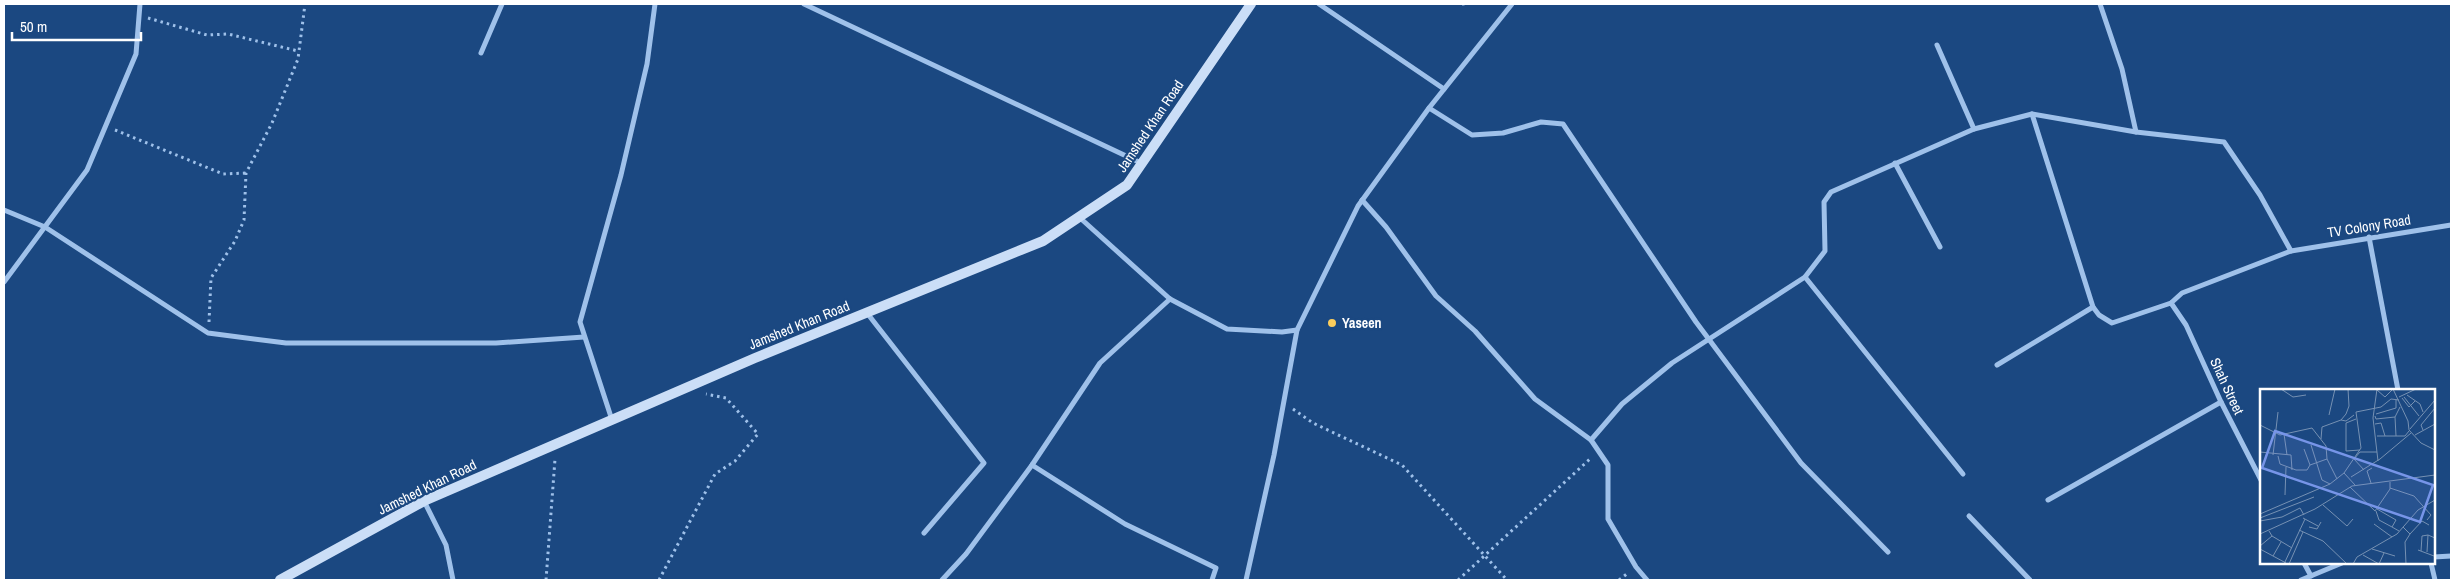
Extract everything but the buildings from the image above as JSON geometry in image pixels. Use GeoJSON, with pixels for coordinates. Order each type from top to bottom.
{"type":"FeatureCollection","features":[{"type":"Feature","properties":{"kind":"street"},"geometry":{"type":"LineString","coordinates":[[4,282],[87,170],[136,54],[140,4]]}},
{"type":"Feature","properties":{"kind":"street"},"geometry":{"type":"LineString","coordinates":[[481,53],[502,4]]}},
{"type":"Feature","properties":{"kind":"street"},"geometry":{"type":"LineString","coordinates":[[612,420],[580,322],[625,156],[647,64],[655,4]]}},
{"type":"Feature","properties":{"kind":"street"},"geometry":{"type":"LineString","coordinates":[[804,4],[1142,163]]}},
{"type":"Feature","properties":{"kind":"street","name":"Jamshed Khan Road"},"geometry":{"type":"LineString","coordinates":[[280,580],[424,501],[681,389],[1043,241],[1127,185],[1251,4]]}},
{"type":"Feature","properties":{"kind":"street"},"geometry":{"type":"LineString","coordinates":[[1319,4],[1444,89]]}},
{"type":"Feature","properties":{"kind":"street"},"geometry":{"type":"LineString","coordinates":[[1246,580],[1284,402],[1297,330],[1362,200],[1429,108],[1512,4]]}},
{"type":"Feature","properties":{"kind":"street"},"geometry":{"type":"LineString","coordinates":[[2100,4],[2122,69],[2136,132]]}},
{"type":"Feature","properties":{"kind":"street"},"geometry":{"type":"LineString","coordinates":[[1937,45],[1974,130]]}},
{"type":"Feature","properties":{"kind":"street"},"geometry":{"type":"LineString","coordinates":[[1429,108],[1472,135],[1503,133],[1541,122],[1563,124],[1656,264],[1801,463],[1888,552]]}},
{"type":"Feature","properties":{"kind":"street"},"geometry":{"type":"LineString","coordinates":[[1997,365],[2093,306],[2032,114]]}},
{"type":"Feature","properties":{"kind":"street"},"geometry":{"type":"LineString","coordinates":[[1591,440],[1622,404],[1672,363],[1805,277],[1825,251],[1824,202],[1831,192],[1974,130],[2032,114],[2136,132],[2224,142],[2260,195],[2291,251]]}},
{"type":"Feature","properties":{"kind":"street"},"geometry":{"type":"LineString","coordinates":[[1895,163],[1940,247]]}},
{"type":"Feature","properties":{"kind":"street"},"geometry":{"type":"LineString","coordinates":[[1362,200],[1386,227],[1436,296],[1475,331],[1535,399],[1591,440],[1608,465],[1608,519],[1636,567],[1647,580]]}},
{"type":"Feature","properties":{"kind":"street"},"geometry":{"type":"LineString","coordinates":[[4,210],[45,227],[208,333],[286,343],[496,343],[584,337]]}},
{"type":"Feature","properties":{"kind":"street"},"geometry":{"type":"LineString","coordinates":[[1079,217],[1170,299],[1227,329],[1282,332],[1297,330]]}},
{"type":"Feature","properties":{"kind":"street","name":"TV Colony Road"},"geometry":{"type":"LineString","coordinates":[[2093,306],[2099,315],[2112,323],[2171,303],[2182,293],[2291,251],[2451,225]]}},
{"type":"Feature","properties":{"kind":"street"},"geometry":{"type":"LineString","coordinates":[[2369,237],[2398,389]]}},
{"type":"Feature","properties":{"kind":"street"},"geometry":{"type":"LineString","coordinates":[[1805,277],[1963,474]]}},
{"type":"Feature","properties":{"kind":"street"},"geometry":{"type":"LineString","coordinates":[[942,580],[966,554],[1032,465],[1100,364],[1170,299]]}},
{"type":"Feature","properties":{"kind":"street","name":"Shah Street"},"geometry":{"type":"LineString","coordinates":[[2171,303],[2186,325],[2221,402],[2260,478]]}},
{"type":"Feature","properties":{"kind":"street"},"geometry":{"type":"LineString","coordinates":[[867,312],[984,464],[924,533]]}},
{"type":"Feature","properties":{"kind":"street"},"geometry":{"type":"LineString","coordinates":[[2048,500],[2221,402]]}},
{"type":"Feature","properties":{"kind":"street"},"geometry":{"type":"LineString","coordinates":[[1032,465],[1125,524],[1216,568],[1212,580]]}},
{"type":"Feature","properties":{"kind":"street"},"geometry":{"type":"LineString","coordinates":[[424,501],[446,544],[453,580]]}},
{"type":"Feature","properties":{"kind":"street"},"geometry":{"type":"LineString","coordinates":[[1969,516],[2030,580]]}},
{"type":"Feature","properties":{"kind":"street"},"geometry":{"type":"LineString","coordinates":[[2435,557],[2451,556]]}},
{"type":"Feature","properties":{"kind":"street"},"geometry":{"type":"LineString","coordinates":[[2305,564],[2311,576]]}},
{"type":"Feature","properties":{"kind":"street"},"geometry":{"type":"LineString","coordinates":[[2301,580],[2340,564]]}},
{"type":"Feature","properties":{"kind":"street"},"geometry":{"type":"LineString","coordinates":[[2431,564],[2435,580]]}},
{"type":"Feature","properties":{"kind":"path"},"geometry":{"type":"LineString","coordinates":[[208,333],[211,278],[235,241],[244,220],[246,173],[272,123],[298,59],[305,4]]}},
{"type":"Feature","properties":{"kind":"path"},"geometry":{"type":"LineString","coordinates":[[139,16],[207,35],[228,34],[298,51]]}},
{"type":"Feature","properties":{"kind":"path"},"geometry":{"type":"LineString","coordinates":[[106,126],[223,174],[246,173]]}},
{"type":"Feature","properties":{"kind":"path"},"geometry":{"type":"LineString","coordinates":[[659,580],[715,474],[735,461],[758,434],[726,398],[681,389]]}},
{"type":"Feature","properties":{"kind":"path"},"geometry":{"type":"LineString","coordinates":[[1284,402],[1312,423],[1402,465],[1507,580]]}},
{"type":"Feature","properties":{"kind":"path"},"geometry":{"type":"LineString","coordinates":[[546,580],[556,444]]}},
{"type":"Feature","properties":{"kind":"path"},"geometry":{"type":"LineString","coordinates":[[1458,580],[1599,451]]}},
{"type":"Feature","properties":{"kind":"place","name":"Yaseen"},"geometry":{"type":"Point","coordinates":[1332,323]}}]}
